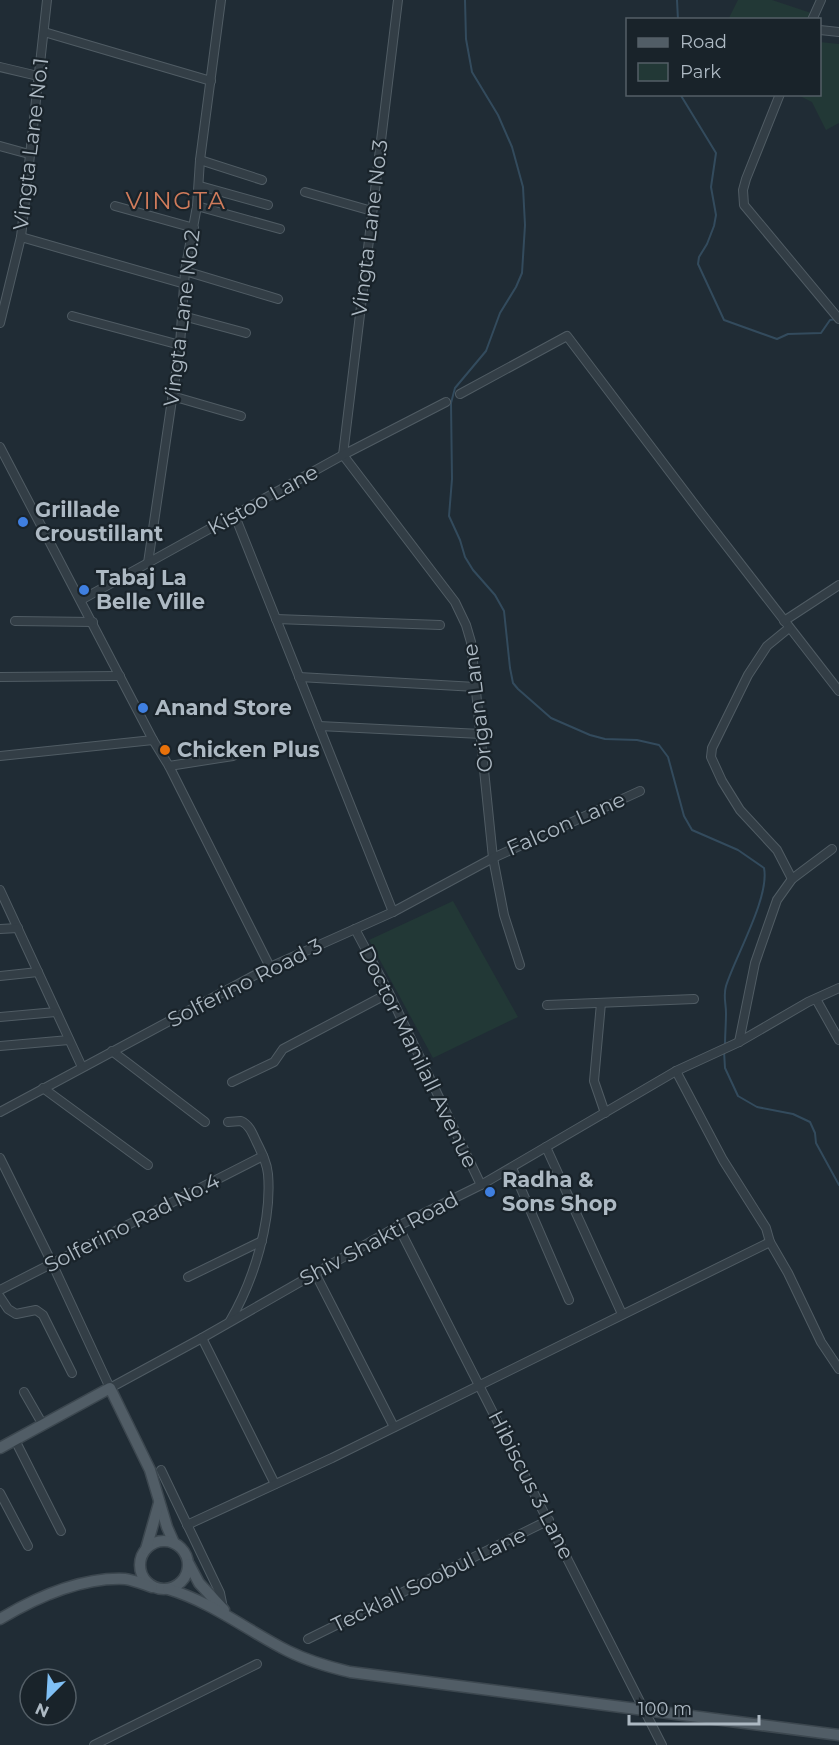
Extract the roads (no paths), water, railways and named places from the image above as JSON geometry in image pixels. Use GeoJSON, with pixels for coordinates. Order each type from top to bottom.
{"type":"FeatureCollection","features":[{"type":"Feature","properties":{"kind":"main road"},"geometry":{"type":"LineString","coordinates":[[0,1448],[110,1388],[150,1470],[174,1543]]}},
{"type":"Feature","properties":{"kind":"main road"},"geometry":{"type":"LineString","coordinates":[[152,1587],[140,1569],[140,1562],[153,1531],[159,1503]]}},
{"type":"Feature","properties":{"kind":"main road"},"geometry":{"type":"LineString","coordinates":[[145,1550],[156,1542],[174,1543],[184,1552],[198,1583],[226,1613]]}},
{"type":"Feature","properties":{"kind":"main road"},"geometry":{"type":"LineString","coordinates":[[168,1589],[175,1587],[185,1578],[189,1564]]}},
{"type":"Feature","properties":{"kind":"main road"},"geometry":{"type":"LineString","coordinates":[[0,1619],[45,1596],[80,1584],[105,1579],[126,1579],[168,1589],[195,1599],[226,1613],[290,1652],[322,1665],[350,1672],[839,1735]]}},
{"type":"Feature","properties":{"kind":"street","name":"Vingta Lane No.1"},"geometry":{"type":"LineString","coordinates":[[0,322],[21,237],[47,0]]}},
{"type":"Feature","properties":{"kind":"street","name":"Vingta Lane No.2"},"geometry":{"type":"LineString","coordinates":[[148,563],[180,345],[185,271],[200,186],[200,160],[221,0]]}},
{"type":"Feature","properties":{"kind":"street","name":"Vingta Lane No.3"},"geometry":{"type":"LineString","coordinates":[[343,455],[398,0]]}},
{"type":"Feature","properties":{"kind":"street"},"geometry":{"type":"LineString","coordinates":[[813,18],[821,0]]}},
{"type":"Feature","properties":{"kind":"street"},"geometry":{"type":"LineString","coordinates":[[821,30],[839,32]]}},
{"type":"Feature","properties":{"kind":"street"},"geometry":{"type":"LineString","coordinates":[[44,32],[211,81]]}},
{"type":"Feature","properties":{"kind":"street"},"geometry":{"type":"LineString","coordinates":[[0,67],[38,76]]}},
{"type":"Feature","properties":{"kind":"street"},"geometry":{"type":"LineString","coordinates":[[779,96],[746,180],[743,190],[744,204],[839,319]]}},
{"type":"Feature","properties":{"kind":"street"},"geometry":{"type":"LineString","coordinates":[[0,146],[29,154]]}},
{"type":"Feature","properties":{"kind":"street"},"geometry":{"type":"LineString","coordinates":[[200,160],[262,180]]}},
{"type":"Feature","properties":{"kind":"street"},"geometry":{"type":"LineString","coordinates":[[200,186],[268,205]]}},
{"type":"Feature","properties":{"kind":"street"},"geometry":{"type":"LineString","coordinates":[[305,192],[372,211]]}},
{"type":"Feature","properties":{"kind":"street"},"geometry":{"type":"LineString","coordinates":[[116,206],[194,228]]}},
{"type":"Feature","properties":{"kind":"street"},"geometry":{"type":"LineString","coordinates":[[197,206],[280,229]]}},
{"type":"Feature","properties":{"kind":"street"},"geometry":{"type":"LineString","coordinates":[[21,237],[185,284]]}},
{"type":"Feature","properties":{"kind":"street"},"geometry":{"type":"LineString","coordinates":[[185,271],[278,299]]}},
{"type":"Feature","properties":{"kind":"street"},"geometry":{"type":"LineString","coordinates":[[72,316],[180,345]]}},
{"type":"Feature","properties":{"kind":"street"},"geometry":{"type":"LineString","coordinates":[[183,316],[246,333]]}},
{"type":"Feature","properties":{"kind":"street"},"geometry":{"type":"LineString","coordinates":[[460,394],[567,336],[839,691]]}},
{"type":"Feature","properties":{"kind":"street"},"geometry":{"type":"LineString","coordinates":[[172,396],[241,416]]}},
{"type":"Feature","properties":{"kind":"street","name":"Kistoo Lane"},"geometry":{"type":"LineString","coordinates":[[81,600],[343,455],[446,402]]}},
{"type":"Feature","properties":{"kind":"street"},"geometry":{"type":"LineString","coordinates":[[0,447],[153,740],[169,766],[270,968]]}},
{"type":"Feature","properties":{"kind":"street","name":"Origan Lane"},"geometry":{"type":"LineString","coordinates":[[343,455],[455,602],[466,625],[471,642],[482,734],[493,858],[504,915],[520,965]]}},
{"type":"Feature","properties":{"kind":"street"},"geometry":{"type":"LineString","coordinates":[[235,516],[393,912]]}},
{"type":"Feature","properties":{"kind":"street"},"geometry":{"type":"LineString","coordinates":[[792,879],[777,850],[740,810],[722,781],[711,757],[712,748],[748,675],[767,646],[787,624],[839,585]]}},
{"type":"Feature","properties":{"kind":"street"},"geometry":{"type":"LineString","coordinates":[[276,619],[440,625]]}},
{"type":"Feature","properties":{"kind":"street"},"geometry":{"type":"LineString","coordinates":[[15,621],[93,622]]}},
{"type":"Feature","properties":{"kind":"street"},"geometry":{"type":"LineString","coordinates":[[0,677],[120,675]]}},
{"type":"Feature","properties":{"kind":"street"},"geometry":{"type":"LineString","coordinates":[[299,677],[476,687]]}},
{"type":"Feature","properties":{"kind":"street"},"geometry":{"type":"LineString","coordinates":[[318,726],[482,734]]}},
{"type":"Feature","properties":{"kind":"street"},"geometry":{"type":"LineString","coordinates":[[0,756],[153,740]]}},
{"type":"Feature","properties":{"kind":"street"},"geometry":{"type":"LineString","coordinates":[[169,766],[233,756]]}},
{"type":"Feature","properties":{"kind":"street","name":"Falcon Lane"},"geometry":{"type":"LineString","coordinates":[[493,858],[640,791]]}},
{"type":"Feature","properties":{"kind":"street"},"geometry":{"type":"LineString","coordinates":[[739,1042],[755,963],[777,900],[792,879],[832,849]]}},
{"type":"Feature","properties":{"kind":"street","name":"Solferino Road 3"},"geometry":{"type":"LineString","coordinates":[[0,1112],[270,968],[393,912],[493,858]]}},
{"type":"Feature","properties":{"kind":"street"},"geometry":{"type":"LineString","coordinates":[[0,890],[82,1067]]}},
{"type":"Feature","properties":{"kind":"street"},"geometry":{"type":"LineString","coordinates":[[0,930],[18,928]]}},
{"type":"Feature","properties":{"kind":"street","name":"Doctor Manilall Avenue"},"geometry":{"type":"LineString","coordinates":[[355,929],[389,993],[481,1185]]}},
{"type":"Feature","properties":{"kind":"street"},"geometry":{"type":"LineString","coordinates":[[0,976],[38,972]]}},
{"type":"Feature","properties":{"kind":"street","name":"Shiv Shakti Road"},"geometry":{"type":"LineString","coordinates":[[110,1388],[398,1226],[512,1168],[676,1071],[739,1042],[839,988]]}},
{"type":"Feature","properties":{"kind":"street"},"geometry":{"type":"LineString","coordinates":[[232,1082],[274,1062],[283,1049],[389,993]]}},
{"type":"Feature","properties":{"kind":"street"},"geometry":{"type":"LineString","coordinates":[[547,1005],[694,999]]}},
{"type":"Feature","properties":{"kind":"street"},"geometry":{"type":"LineString","coordinates":[[816,999],[839,1040]]}},
{"type":"Feature","properties":{"kind":"street"},"geometry":{"type":"LineString","coordinates":[[601,1003],[594,1081],[605,1113]]}},
{"type":"Feature","properties":{"kind":"street"},"geometry":{"type":"LineString","coordinates":[[0,1017],[56,1012]]}},
{"type":"Feature","properties":{"kind":"street"},"geometry":{"type":"LineString","coordinates":[[0,1046],[69,1040]]}},
{"type":"Feature","properties":{"kind":"street"},"geometry":{"type":"LineString","coordinates":[[112,1051],[205,1122]]}},
{"type":"Feature","properties":{"kind":"street"},"geometry":{"type":"LineString","coordinates":[[676,1071],[723,1160],[766,1228],[770,1242],[821,1342],[839,1369]]}},
{"type":"Feature","properties":{"kind":"street"},"geometry":{"type":"LineString","coordinates":[[44,1088],[148,1165]]}},
{"type":"Feature","properties":{"kind":"street"},"geometry":{"type":"LineString","coordinates":[[228,1122],[237,1120],[246,1123],[263,1156],[268,1174],[267,1206],[253,1275],[230,1322]]}},
{"type":"Feature","properties":{"kind":"street"},"geometry":{"type":"LineString","coordinates":[[546,1147],[622,1314]]}},
{"type":"Feature","properties":{"kind":"street","name":"Solferino Rad No.4"},"geometry":{"type":"LineString","coordinates":[[0,1290],[263,1156]]}},
{"type":"Feature","properties":{"kind":"street"},"geometry":{"type":"LineString","coordinates":[[0,1158],[110,1388]]}},
{"type":"Feature","properties":{"kind":"street"},"geometry":{"type":"LineString","coordinates":[[512,1168],[569,1300]]}},
{"type":"Feature","properties":{"kind":"street","name":"Hibiscus 3 Lane"},"geometry":{"type":"LineString","coordinates":[[398,1226],[662,1745]]}},
{"type":"Feature","properties":{"kind":"street"},"geometry":{"type":"LineString","coordinates":[[188,1277],[261,1241]]}},
{"type":"Feature","properties":{"kind":"street"},"geometry":{"type":"LineString","coordinates":[[187,1525],[394,1427],[770,1242]]}},
{"type":"Feature","properties":{"kind":"street"},"geometry":{"type":"LineString","coordinates":[[315,1273],[394,1427]]}},
{"type":"Feature","properties":{"kind":"street"},"geometry":{"type":"LineString","coordinates":[[0,1297],[8,1309],[16,1314],[36,1310],[43,1314],[72,1373]]}},
{"type":"Feature","properties":{"kind":"street"},"geometry":{"type":"LineString","coordinates":[[202,1338],[274,1484]]}},
{"type":"Feature","properties":{"kind":"street"},"geometry":{"type":"LineString","coordinates":[[24,1392],[43,1425]]}},
{"type":"Feature","properties":{"kind":"street"},"geometry":{"type":"LineString","coordinates":[[15,1440],[61,1531]]}},
{"type":"Feature","properties":{"kind":"street"},"geometry":{"type":"LineString","coordinates":[[161,1470],[220,1593],[226,1613]]}},
{"type":"Feature","properties":{"kind":"street"},"geometry":{"type":"LineString","coordinates":[[0,1493],[28,1546]]}},
{"type":"Feature","properties":{"kind":"street","name":"Tecklall Soobul Lane"},"geometry":{"type":"LineString","coordinates":[[308,1640],[549,1520]]}},
{"type":"Feature","properties":{"kind":"street"},"geometry":{"type":"LineString","coordinates":[[94,1745],[257,1664]]}},
{"type":"Feature","properties":{"kind":"waterway"},"geometry":{"type":"LineString","coordinates":[[465,0],[466,39],[472,72],[498,115],[512,147],[523,187],[525,225],[522,273],[500,313],[486,351],[455,388],[451,403],[452,479],[449,516],[465,557],[495,595],[504,611],[510,668],[513,683],[518,689],[551,718],[590,735],[605,739],[637,740],[659,745],[668,757],[684,816],[692,830],[738,850],[764,868],[762,895],[725,990],[725,1045]]}},
{"type":"Feature","properties":{"kind":"waterway"},"geometry":{"type":"LineString","coordinates":[[677,0],[678,18]]}},
{"type":"Feature","properties":{"kind":"waterway"},"geometry":{"type":"LineString","coordinates":[[681,96],[716,153],[711,187],[716,215],[714,226],[698,264],[724,320],[777,339],[788,334],[821,333],[830,320],[836,319]]}},
{"type":"Feature","properties":{"kind":"waterway"},"geometry":{"type":"LineString","coordinates":[[724,1051],[725,1068],[738,1096],[757,1107],[793,1114],[810,1122],[816,1143],[839,1185]]}},
{"type":"Feature","properties":{"kind":"place","name":"Grillade Croustillant"},"geometry":{"type":"Point","coordinates":[23,522]}},
{"type":"Feature","properties":{"kind":"place","name":"Tabaj La Belle Ville"},"geometry":{"type":"Point","coordinates":[84,590]}},
{"type":"Feature","properties":{"kind":"place","name":"Anand Store"},"geometry":{"type":"Point","coordinates":[143,708]}},
{"type":"Feature","properties":{"kind":"place","name":"Chicken Plus"},"geometry":{"type":"Point","coordinates":[165,750]}},
{"type":"Feature","properties":{"kind":"place","name":"Radha & Sons Shop"},"geometry":{"type":"Point","coordinates":[490,1192]}},
{"type":"Feature","properties":{"kind":"district","name":"VINGTA"},"geometry":{"type":"Point","coordinates":[176,201]}}]}
